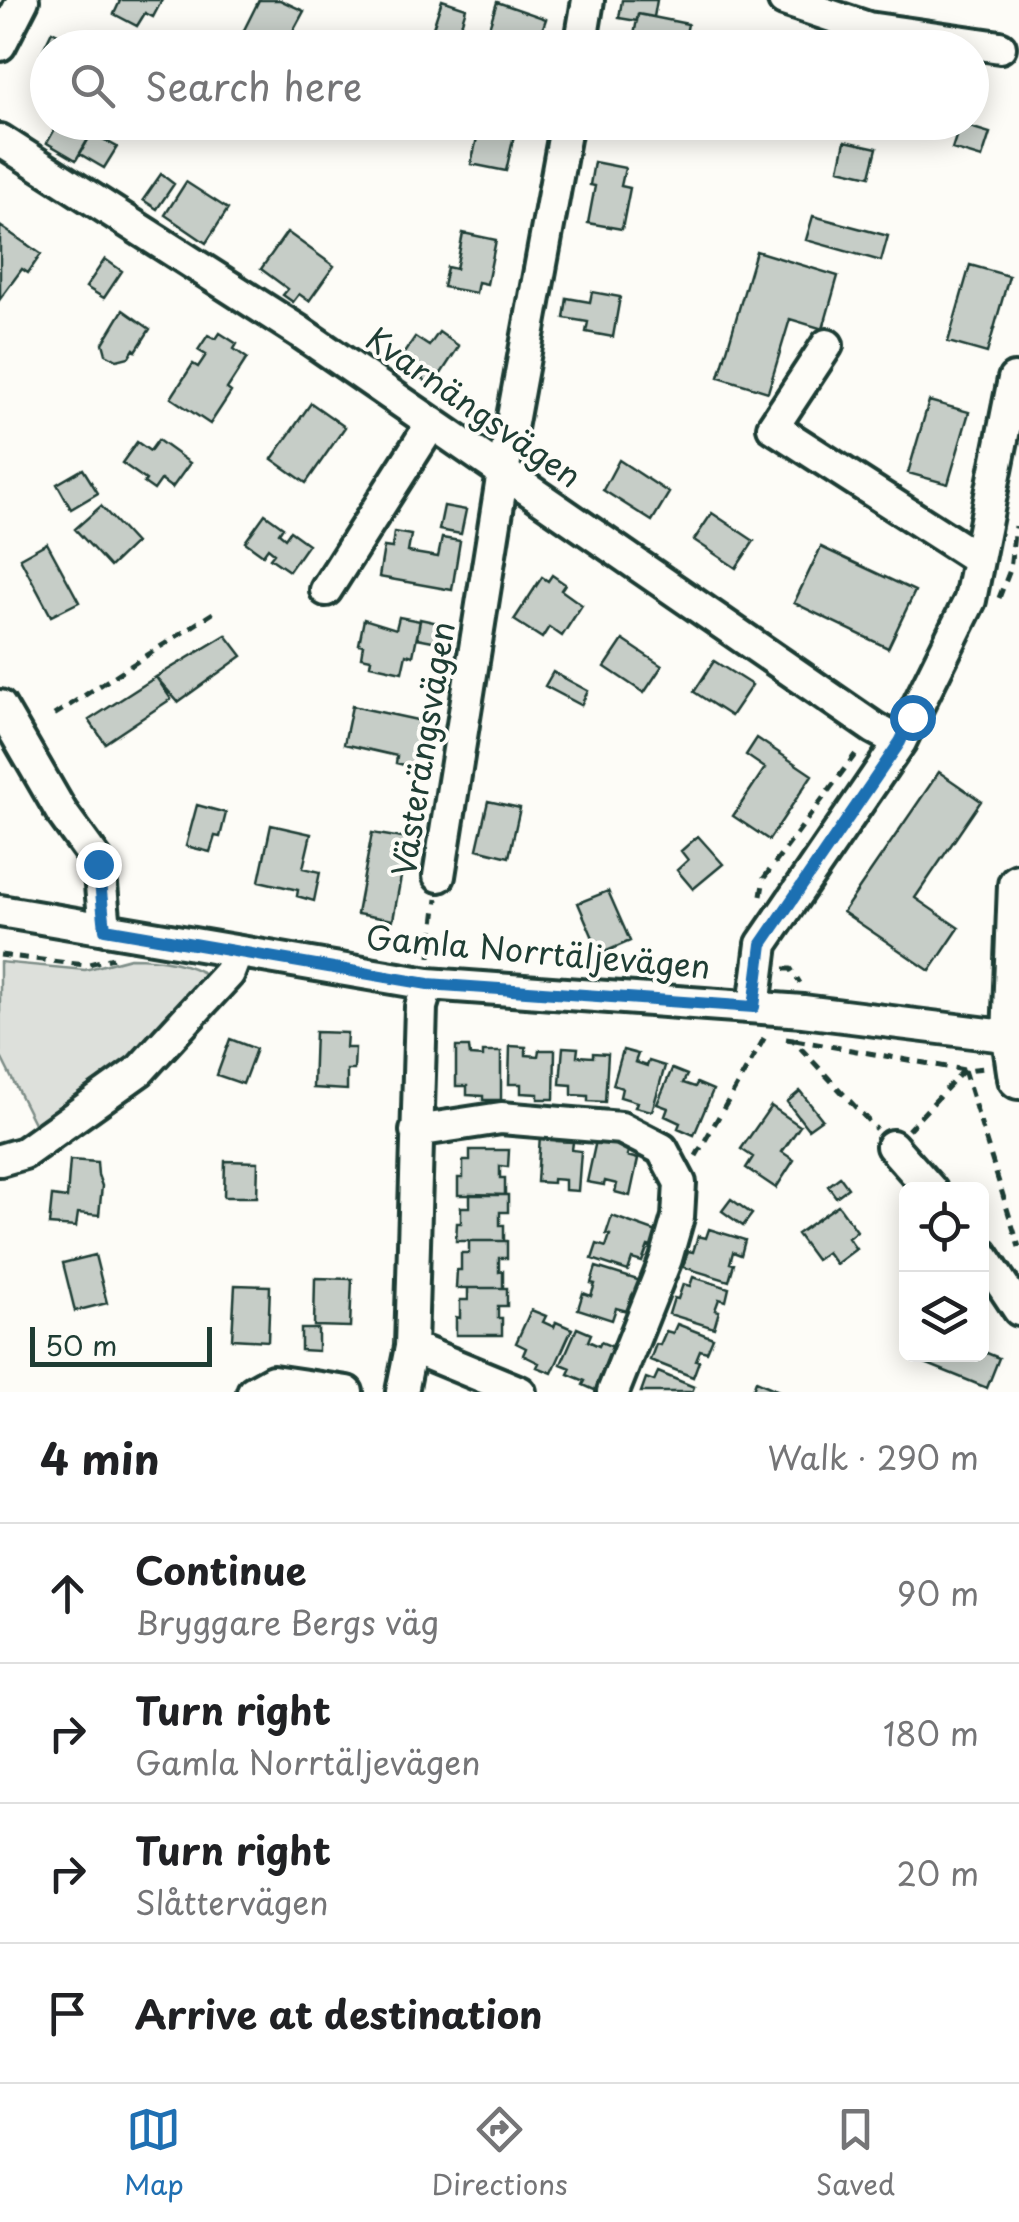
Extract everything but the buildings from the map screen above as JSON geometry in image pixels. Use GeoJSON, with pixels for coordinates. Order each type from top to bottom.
{"type":"FeatureCollection","features":[{"type":"Feature","properties":{"kind":"main road"},"geometry":{"type":"LineString","coordinates":[[1019,884],[1013,1037],[1019,1078]]}},
{"type":"Feature","properties":{"kind":"street"},"geometry":{"type":"LineString","coordinates":[[0,45],[23,0]]}},
{"type":"Feature","properties":{"kind":"street"},"geometry":{"type":"LineString","coordinates":[[583,30],[588,0]]}},
{"type":"Feature","properties":{"kind":"street"},"geometry":{"type":"LineString","coordinates":[[784,0],[882,30]]}},
{"type":"Feature","properties":{"kind":"street"},"geometry":{"type":"LineString","coordinates":[[989,45],[1000,47]]}},
{"type":"Feature","properties":{"kind":"street","name":"Kvarnängsvägen"},"geometry":{"type":"LineString","coordinates":[[0,140],[220,279],[887,735]]}},
{"type":"Feature","properties":{"kind":"street","name":"Västerängsvägen"},"geometry":{"type":"LineString","coordinates":[[439,876],[503,472],[564,140]]}},
{"type":"Feature","properties":{"kind":"street"},"geometry":{"type":"LineString","coordinates":[[826,345],[773,427],[978,559]]}},
{"type":"Feature","properties":{"kind":"street"},"geometry":{"type":"LineString","coordinates":[[754,1007],[762,944],[970,600],[1014,379]]}},
{"type":"Feature","properties":{"kind":"street"},"geometry":{"type":"LineString","coordinates":[[326,590],[432,422]]}},
{"type":"Feature","properties":{"kind":"street"},"geometry":{"type":"LineString","coordinates":[[0,706],[62,813],[98,864],[105,929]]}},
{"type":"Feature","properties":{"kind":"street","name":"Gamla Norrtäljevägen"},"geometry":{"type":"LineString","coordinates":[[0,910],[428,984],[754,1007],[1013,1037]]}},
{"type":"Feature","properties":{"kind":"street"},"geometry":{"type":"LineString","coordinates":[[0,1160],[24,1153],[140,1070],[229,974],[238,952]]}},
{"type":"Feature","properties":{"kind":"street"},"geometry":{"type":"LineString","coordinates":[[402,1392],[411,1347],[421,1007],[428,984]]}},
{"type":"Feature","properties":{"kind":"street"},"geometry":{"type":"LineString","coordinates":[[416,1131],[502,1118],[620,1128],[662,1149],[680,1183],[678,1216],[666,1259],[613,1392]]}},
{"type":"Feature","properties":{"kind":"street"},"geometry":{"type":"LineString","coordinates":[[892,1146],[924,1182]]}},
{"type":"Feature","properties":{"kind":"street"},"geometry":{"type":"LineString","coordinates":[[989,1265],[1019,1310]]}},
{"type":"Feature","properties":{"kind":"street"},"geometry":{"type":"LineString","coordinates":[[411,1347],[520,1392]]}},
{"type":"Feature","properties":{"kind":"street"},"geometry":{"type":"LineString","coordinates":[[253,1392],[273,1381],[348,1392]]}},
{"type":"Feature","properties":{"kind":"path"},"geometry":{"type":"LineString","coordinates":[[54,715],[213,613]]}},
{"type":"Feature","properties":{"kind":"path"},"geometry":{"type":"LineString","coordinates":[[759,905],[764,878],[887,735]]}},
{"type":"Feature","properties":{"kind":"path","name":"Västerängsvägen"},"geometry":{"type":"LineString","coordinates":[[428,984],[439,876]]}},
{"type":"Feature","properties":{"kind":"path"},"geometry":{"type":"LineString","coordinates":[[754,1007],[793,1040],[892,1146],[964,1070]]}},
{"type":"Feature","properties":{"kind":"path"},"geometry":{"type":"LineString","coordinates":[[680,1183],[764,1037]]}},
{"type":"Feature","properties":{"kind":"path"},"geometry":{"type":"LineString","coordinates":[[793,1040],[964,1070]]}},
{"type":"Feature","properties":{"kind":"path"},"geometry":{"type":"LineString","coordinates":[[964,1070],[1019,1247]]}},
{"type":"Feature","properties":{"kind":"shaded area"},"geometry":{"type":"Polygon","coordinates":[[[130,958],[171,961],[209,976],[122,1072],[39,1133],[0,1055],[0,962],[85,970],[130,958]]]}},
{"type":"Feature","properties":{"kind":"route"},"geometry":{"type":"LineString","coordinates":[[98,864],[105,929],[428,984],[754,1007],[762,944],[900,742],[912,717]]}}]}
